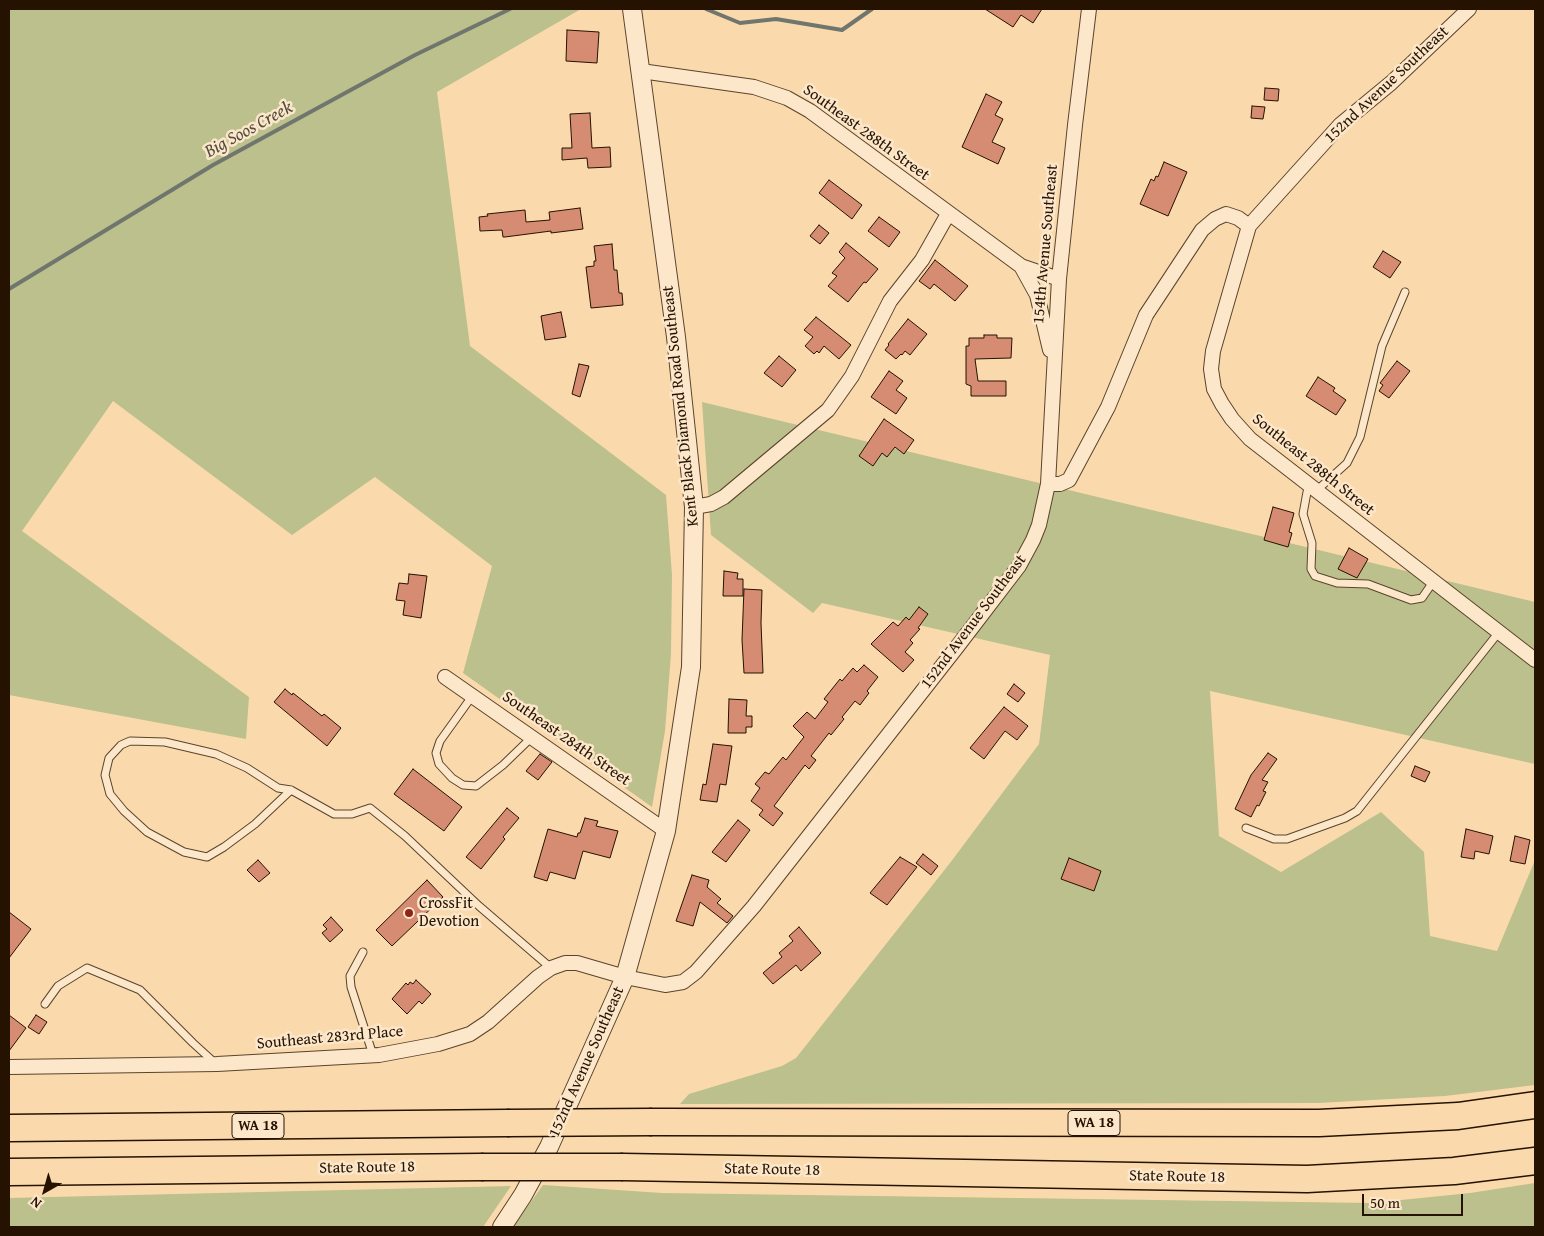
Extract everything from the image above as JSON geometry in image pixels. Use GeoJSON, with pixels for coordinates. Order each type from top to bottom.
{"type":"FeatureCollection","features":[{"type":"Feature","properties":{"kind":"highway","name":"WA 18"},"geometry":{"type":"LineString","coordinates":[[9,1128],[652,1122],[1319,1123],[1458,1116],[1535,1105]]}},
{"type":"Feature","properties":{"kind":"highway","name":"State Route 18"},"geometry":{"type":"LineString","coordinates":[[9,1172],[481,1167],[1306,1179],[1454,1171],[1535,1161]]}},
{"type":"Feature","properties":{"kind":"street","name":"Kent Black Diamond Road Southeast"},"geometry":{"type":"LineString","coordinates":[[625,977],[666,831],[691,667],[694,508],[676,337],[632,9]]}},
{"type":"Feature","properties":{"kind":"street","name":"154th Avenue Southeast"},"geometry":{"type":"LineString","coordinates":[[1048,484],[1059,279],[1089,9]]}},
{"type":"Feature","properties":{"kind":"street","name":"152nd Avenue Southeast"},"geometry":{"type":"LineString","coordinates":[[1249,226],[1340,125],[1391,83],[1469,9]]}},
{"type":"Feature","properties":{"kind":"street","name":"Southeast 288th Street"},"geometry":{"type":"LineString","coordinates":[[641,71],[754,87],[787,98],[810,111],[1021,266],[1059,279]]}},
{"type":"Feature","properties":{"kind":"street"},"geometry":{"type":"LineString","coordinates":[[694,508],[711,504],[724,497],[828,410],[852,376],[890,301],[922,260],[948,214]]}},
{"type":"Feature","properties":{"kind":"street"},"geometry":{"type":"LineString","coordinates":[[1048,484],[1060,484],[1068,480],[1108,407],[1146,315],[1202,230],[1215,219],[1226,214],[1238,218],[1249,226]]}},
{"type":"Feature","properties":{"kind":"street","name":"Southeast 288th Street"},"geometry":{"type":"LineString","coordinates":[[1249,226],[1213,351],[1211,369],[1214,389],[1232,419],[1250,439],[1535,660]]}},
{"type":"Feature","properties":{"kind":"street","name":"Southeast 288th Street"},"geometry":{"type":"LineString","coordinates":[[1021,266],[1030,280],[1038,300],[1054,362]]}},
{"type":"Feature","properties":{"kind":"street","name":"152nd Avenue Southeast"},"geometry":{"type":"LineString","coordinates":[[502,1227],[523,1195],[549,1147],[625,977],[665,985],[683,982],[696,972],[726,939],[754,906],[1019,566],[1039,525],[1048,484]]}},
{"type":"Feature","properties":{"kind":"street","name":"Southeast 284th Street"},"geometry":{"type":"LineString","coordinates":[[445,677],[666,831]]}},
{"type":"Feature","properties":{"kind":"street","name":"Southeast 283rd Place"},"geometry":{"type":"LineString","coordinates":[[9,1067],[218,1064],[373,1055],[438,1044],[470,1034],[488,1022],[538,977],[551,968],[565,963],[577,963],[625,977]]}},
{"type":"Feature","properties":{"kind":"lane"},"geometry":{"type":"LineString","coordinates":[[1405,292],[1382,346],[1360,437],[1347,463],[1307,492],[1303,514],[1312,543],[1311,569],[1315,576],[1337,583],[1368,584],[1411,600],[1422,598],[1433,582]]}},
{"type":"Feature","properties":{"kind":"lane"},"geometry":{"type":"LineString","coordinates":[[1246,828],[1274,839],[1287,839],[1345,818],[1357,811],[1499,632]]}},
{"type":"Feature","properties":{"kind":"lane"},"geometry":{"type":"LineString","coordinates":[[473,695],[440,741],[436,753],[439,764],[452,778],[463,785],[476,786],[503,765],[532,737]]}},
{"type":"Feature","properties":{"kind":"lane"},"geometry":{"type":"LineString","coordinates":[[291,790],[255,824],[207,857],[184,852],[147,832],[124,811],[110,794],[105,775],[109,758],[121,745],[130,741],[165,742],[216,754],[247,768],[278,788],[291,790],[334,814],[352,814],[370,808],[404,836],[479,906],[551,968]]}},
{"type":"Feature","properties":{"kind":"lane"},"geometry":{"type":"LineString","coordinates":[[363,952],[350,976],[351,987],[373,1055]]}},
{"type":"Feature","properties":{"kind":"lane"},"geometry":{"type":"LineString","coordinates":[[44,1004],[58,986],[87,968],[140,990],[193,1043],[218,1064]]}},
{"type":"Feature","properties":{"kind":"green space"},"geometry":{"type":"Polygon","coordinates":[[[9,9],[581,9],[437,92],[470,346],[666,495],[672,575],[671,654],[665,731],[652,807],[463,673],[492,566],[375,477],[292,535],[113,401],[22,531],[249,697],[246,739],[9,695],[9,9]]]}},
{"type":"Feature","properties":{"kind":"green space"},"geometry":{"type":"Polygon","coordinates":[[[702,402],[1535,602],[1535,764],[1210,691],[1219,836],[1281,872],[1381,812],[1424,852],[1430,936],[1497,951],[1535,860],[1535,1085],[1445,1096],[1318,1103],[680,1104],[689,1094],[782,1066],[796,1058],[950,863],[1039,744],[1050,655],[822,603],[813,613],[711,535],[702,402]]]}},
{"type":"Feature","properties":{"kind":"green space"},"geometry":{"type":"Polygon","coordinates":[[[1535,1183],[1535,1227],[513,1227],[543,1185],[662,1193],[1372,1203],[1470,1193],[1535,1183]]]}},
{"type":"Feature","properties":{"kind":"green space"},"geometry":{"type":"Polygon","coordinates":[[[511,1186],[483,1227],[9,1227],[9,1198],[511,1186]]]}},
{"type":"Feature","properties":{"kind":"building"},"geometry":{"type":"Polygon","coordinates":[[[985,9],[1042,9],[1033,23],[1021,15],[1013,27],[985,9]]]}},
{"type":"Feature","properties":{"kind":"building"},"geometry":{"type":"Polygon","coordinates":[[[567,30],[599,32],[597,63],[566,61],[567,30]]]}},
{"type":"Feature","properties":{"kind":"building"},"geometry":{"type":"Polygon","coordinates":[[[1265,88],[1279,89],[1278,101],[1264,100],[1265,88]]]}},
{"type":"Feature","properties":{"kind":"building"},"geometry":{"type":"Polygon","coordinates":[[[986,94],[1002,102],[995,115],[1003,119],[992,142],[1005,148],[998,164],[962,147],[986,94]]]}},
{"type":"Feature","properties":{"kind":"building"},"geometry":{"type":"Polygon","coordinates":[[[1252,106],[1265,107],[1263,119],[1251,118],[1252,106]]]}},
{"type":"Feature","properties":{"kind":"building"},"geometry":{"type":"Polygon","coordinates":[[[590,113],[592,148],[610,147],[611,167],[588,168],[587,158],[562,160],[562,148],[572,148],[570,114],[590,113]]]}},
{"type":"Feature","properties":{"kind":"building"},"geometry":{"type":"Polygon","coordinates":[[[1164,162],[1187,172],[1168,216],[1140,204],[1151,179],[1154,181],[1156,176],[1158,177],[1164,162]]]}},
{"type":"Feature","properties":{"kind":"building"},"geometry":{"type":"Polygon","coordinates":[[[829,180],[862,205],[852,219],[819,193],[829,180]]]}},
{"type":"Feature","properties":{"kind":"building"},"geometry":{"type":"Polygon","coordinates":[[[580,208],[583,229],[505,237],[503,237],[502,230],[480,231],[479,217],[488,216],[487,214],[525,210],[526,222],[550,220],[549,212],[580,208]]]}},
{"type":"Feature","properties":{"kind":"building"},"geometry":{"type":"Polygon","coordinates":[[[879,217],[900,232],[889,247],[868,231],[879,217]]]}},
{"type":"Feature","properties":{"kind":"building"},"geometry":{"type":"Polygon","coordinates":[[[819,225],[829,233],[820,244],[810,236],[819,225]]]}},
{"type":"Feature","properties":{"kind":"building"},"geometry":{"type":"Polygon","coordinates":[[[846,243],[878,269],[866,283],[864,282],[848,302],[828,286],[837,276],[832,273],[845,258],[839,252],[846,243]]]}},
{"type":"Feature","properties":{"kind":"building"},"geometry":{"type":"Polygon","coordinates":[[[612,244],[614,270],[617,270],[619,293],[622,293],[623,305],[591,308],[586,267],[594,266],[594,261],[596,261],[594,246],[612,244]]]}},
{"type":"Feature","properties":{"kind":"building"},"geometry":{"type":"Polygon","coordinates":[[[1383,251],[1401,262],[1390,278],[1373,267],[1383,251]]]}},
{"type":"Feature","properties":{"kind":"building"},"geometry":{"type":"Polygon","coordinates":[[[935,260],[968,286],[955,301],[934,284],[930,289],[919,281],[935,260]]]}},
{"type":"Feature","properties":{"kind":"building"},"geometry":{"type":"Polygon","coordinates":[[[561,312],[566,337],[545,340],[541,316],[561,312]]]}},
{"type":"Feature","properties":{"kind":"building"},"geometry":{"type":"Polygon","coordinates":[[[816,317],[851,345],[839,359],[824,346],[819,353],[817,351],[814,354],[805,346],[813,337],[804,330],[816,317]]]}},
{"type":"Feature","properties":{"kind":"building"},"geometry":{"type":"Polygon","coordinates":[[[908,319],[927,334],[910,355],[905,351],[896,359],[885,350],[908,319]]]}},
{"type":"Feature","properties":{"kind":"building"},"geometry":{"type":"Polygon","coordinates":[[[984,335],[997,335],[997,338],[1012,338],[1011,358],[975,359],[978,381],[1006,381],[1006,396],[971,396],[971,386],[966,384],[966,346],[969,346],[969,338],[984,338],[984,335]]]}},
{"type":"Feature","properties":{"kind":"building"},"geometry":{"type":"Polygon","coordinates":[[[779,356],[796,370],[782,387],[764,373],[779,356]]]}},
{"type":"Feature","properties":{"kind":"building"},"geometry":{"type":"Polygon","coordinates":[[[1397,361],[1410,371],[1389,398],[1379,391],[1383,385],[1380,383],[1397,361]]]}},
{"type":"Feature","properties":{"kind":"building"},"geometry":{"type":"Polygon","coordinates":[[[579,364],[589,366],[580,397],[572,394],[579,364]]]}},
{"type":"Feature","properties":{"kind":"building"},"geometry":{"type":"Polygon","coordinates":[[[889,371],[903,381],[896,390],[907,398],[896,414],[871,397],[889,371]]]}},
{"type":"Feature","properties":{"kind":"building"},"geometry":{"type":"Polygon","coordinates":[[[1318,377],[1335,388],[1333,391],[1346,400],[1336,415],[1306,396],[1318,377]]]}},
{"type":"Feature","properties":{"kind":"building"},"geometry":{"type":"Polygon","coordinates":[[[884,419],[914,440],[904,454],[895,447],[887,457],[882,453],[873,466],[859,456],[884,419]]]}},
{"type":"Feature","properties":{"kind":"building"},"geometry":{"type":"Polygon","coordinates":[[[1273,507],[1294,513],[1289,532],[1292,533],[1288,547],[1264,540],[1273,507]]]}},
{"type":"Feature","properties":{"kind":"building"},"geometry":{"type":"Polygon","coordinates":[[[1349,548],[1368,559],[1357,578],[1338,569],[1349,548]]]}},
{"type":"Feature","properties":{"kind":"building"},"geometry":{"type":"Polygon","coordinates":[[[724,571],[738,573],[737,579],[743,579],[743,596],[723,596],[724,571]]]}},
{"type":"Feature","properties":{"kind":"building"},"geometry":{"type":"Polygon","coordinates":[[[409,574],[427,576],[421,618],[403,615],[405,601],[396,600],[399,583],[408,584],[409,574]]]}},
{"type":"Feature","properties":{"kind":"building"},"geometry":{"type":"Polygon","coordinates":[[[744,589],[762,590],[763,673],[744,673],[742,640],[744,589]]]}},
{"type":"Feature","properties":{"kind":"building"},"geometry":{"type":"Polygon","coordinates":[[[919,607],[928,614],[918,628],[920,629],[910,640],[913,643],[905,652],[914,660],[903,672],[871,644],[893,622],[898,626],[906,617],[909,620],[919,607]]]}},
{"type":"Feature","properties":{"kind":"building"},"geometry":{"type":"Polygon","coordinates":[[[864,665],[878,677],[867,691],[869,693],[860,705],[855,701],[842,717],[844,719],[831,735],[829,733],[811,756],[816,760],[809,769],[805,765],[774,806],[783,813],[773,826],[759,815],[763,810],[751,801],[760,788],[755,784],[765,772],[769,774],[783,757],[786,760],[804,737],[793,726],[807,712],[815,719],[828,702],[824,699],[840,679],[842,681],[853,668],[857,672],[864,665]]]}},
{"type":"Feature","properties":{"kind":"building"},"geometry":{"type":"Polygon","coordinates":[[[1014,684],[1025,693],[1018,702],[1007,694],[1014,684]]]}},
{"type":"Feature","properties":{"kind":"building"},"geometry":{"type":"Polygon","coordinates":[[[285,689],[322,716],[324,714],[341,728],[327,746],[274,702],[285,689]]]}},
{"type":"Feature","properties":{"kind":"building"},"geometry":{"type":"Polygon","coordinates":[[[729,699],[747,700],[746,716],[752,716],[752,727],[746,727],[746,733],[728,733],[729,699]]]}},
{"type":"Feature","properties":{"kind":"building"},"geometry":{"type":"Polygon","coordinates":[[[1004,707],[1028,726],[1017,740],[1005,731],[984,759],[970,748],[1004,707]]]}},
{"type":"Feature","properties":{"kind":"building"},"geometry":{"type":"Polygon","coordinates":[[[713,744],[732,746],[726,785],[720,784],[717,802],[700,800],[703,784],[706,785],[713,744]]]}},
{"type":"Feature","properties":{"kind":"building"},"geometry":{"type":"Polygon","coordinates":[[[1268,753],[1277,759],[1262,780],[1268,782],[1263,791],[1266,792],[1251,817],[1235,809],[1251,775],[1268,753]]]}},
{"type":"Feature","properties":{"kind":"building"},"geometry":{"type":"Polygon","coordinates":[[[540,754],[552,762],[538,780],[526,771],[540,754]]]}},
{"type":"Feature","properties":{"kind":"building"},"geometry":{"type":"Polygon","coordinates":[[[1415,766],[1430,772],[1425,782],[1411,776],[1415,766]]]}},
{"type":"Feature","properties":{"kind":"building"},"geometry":{"type":"Polygon","coordinates":[[[413,769],[462,807],[444,831],[394,794],[413,769]]]}},
{"type":"Feature","properties":{"kind":"building"},"geometry":{"type":"Polygon","coordinates":[[[507,808],[519,818],[481,869],[466,857],[507,808]]]}},
{"type":"Feature","properties":{"kind":"building"},"geometry":{"type":"Polygon","coordinates":[[[585,818],[598,821],[596,826],[618,831],[610,858],[583,851],[575,879],[550,872],[547,881],[534,877],[548,829],[577,837],[585,818]]]}},
{"type":"Feature","properties":{"kind":"building"},"geometry":{"type":"Polygon","coordinates":[[[738,820],[750,830],[726,862],[712,852],[738,820]]]}},
{"type":"Feature","properties":{"kind":"building"},"geometry":{"type":"Polygon","coordinates":[[[1466,829],[1493,836],[1489,854],[1475,851],[1474,859],[1461,857],[1466,829]]]}},
{"type":"Feature","properties":{"kind":"building"},"geometry":{"type":"Polygon","coordinates":[[[1515,836],[1530,840],[1525,864],[1510,861],[1515,836]]]}},
{"type":"Feature","properties":{"kind":"building"},"geometry":{"type":"Polygon","coordinates":[[[923,854],[938,866],[931,875],[916,863],[923,854]]]}},
{"type":"Feature","properties":{"kind":"building"},"geometry":{"type":"Polygon","coordinates":[[[900,857],[917,867],[887,905],[870,893],[900,857]]]}},
{"type":"Feature","properties":{"kind":"building"},"geometry":{"type":"Polygon","coordinates":[[[1069,858],[1101,871],[1094,891],[1061,879],[1069,858]]]}},
{"type":"Feature","properties":{"kind":"building"},"geometry":{"type":"Polygon","coordinates":[[[258,860],[270,873],[259,882],[247,870],[258,860]]]}},
{"type":"Feature","properties":{"kind":"building"},"geometry":{"type":"Polygon","coordinates":[[[692,875],[709,880],[707,887],[721,899],[717,903],[733,916],[727,923],[700,902],[693,926],[676,921],[692,875]]]}},
{"type":"Feature","properties":{"kind":"building","name":"CrossFit Devotion"},"geometry":{"type":"Polygon","coordinates":[[[427,880],[443,897],[392,946],[376,930],[427,880]]]}},
{"type":"Feature","properties":{"kind":"building"},"geometry":{"type":"Polygon","coordinates":[[[9,912],[31,929],[9,958],[9,912]]]}},
{"type":"Feature","properties":{"kind":"building"},"geometry":{"type":"Polygon","coordinates":[[[331,917],[343,930],[330,942],[322,933],[327,929],[323,925],[331,917]]]}},
{"type":"Feature","properties":{"kind":"building"},"geometry":{"type":"Polygon","coordinates":[[[799,927],[821,953],[801,971],[796,965],[773,984],[763,973],[782,957],[779,953],[793,941],[789,936],[799,927]]]}},
{"type":"Feature","properties":{"kind":"building"},"geometry":{"type":"Polygon","coordinates":[[[416,980],[431,994],[422,1004],[419,1001],[407,1014],[392,999],[406,983],[408,985],[410,982],[413,984],[416,980]]]}},
{"type":"Feature","properties":{"kind":"building"},"geometry":{"type":"Polygon","coordinates":[[[9,1015],[26,1028],[9,1051],[9,1015]]]}},
{"type":"Feature","properties":{"kind":"building"},"geometry":{"type":"Polygon","coordinates":[[[36,1015],[47,1022],[39,1034],[28,1027],[36,1015]]]}},
{"type":"Feature","properties":{"kind":"waterway","name":"Big Soos Creek"},"geometry":{"type":"LineString","coordinates":[[9,289],[213,165],[415,55],[510,9]]}},
{"type":"Feature","properties":{"kind":"waterway","name":"Big Soos Creek"},"geometry":{"type":"LineString","coordinates":[[706,9],[740,23],[776,19],[842,30],[872,9]]}},
{"type":"Feature","properties":{"kind":"place","name":"CrossFit Devotion"},"geometry":{"type":"Point","coordinates":[409,913]}}]}
